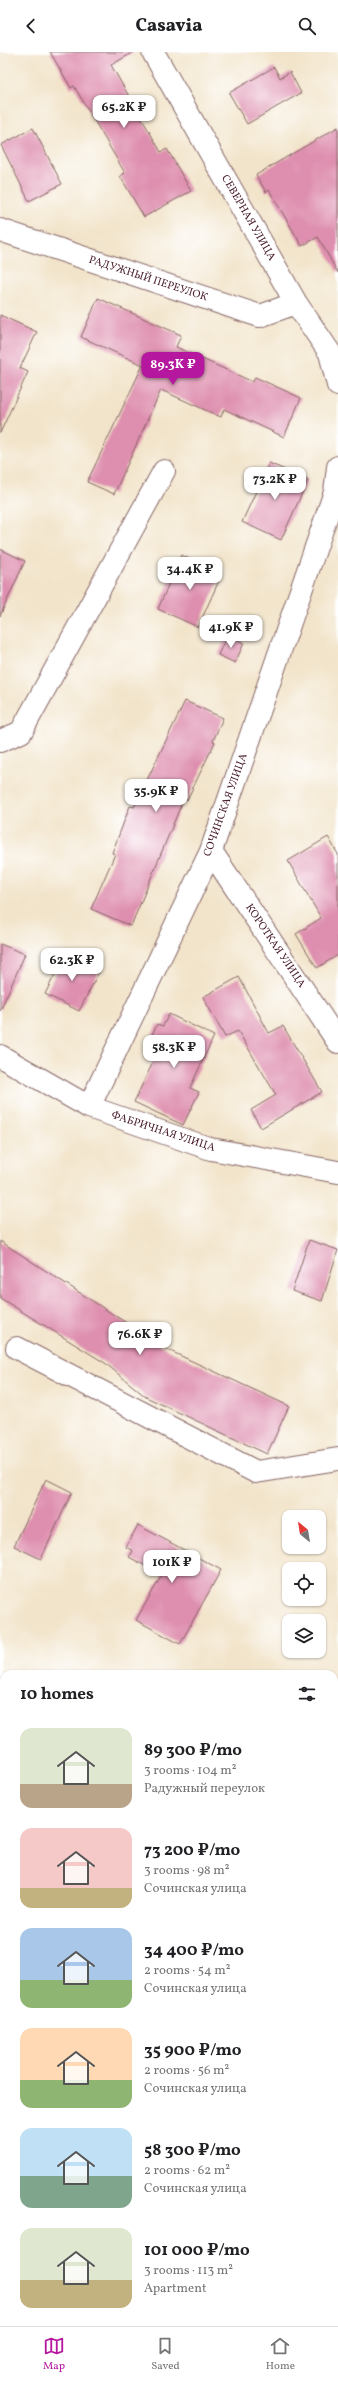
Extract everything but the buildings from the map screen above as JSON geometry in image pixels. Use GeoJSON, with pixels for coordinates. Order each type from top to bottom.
{"type":"FeatureCollection","features":[{"type":"Feature","properties":{"kind":"street","name":"СЕВЕРНАЯ УЛИЦА"},"geometry":{"type":"LineString","coordinates":[[153,52],[296,303],[334,355],[338,385]]}},
{"type":"Feature","properties":{"kind":"street","name":"РАДУЖНЫЙ ПЕРЕУЛОК"},"geometry":{"type":"LineString","coordinates":[[0,230],[260,316],[296,303]]}},
{"type":"Feature","properties":{"kind":"street"},"geometry":{"type":"LineString","coordinates":[[336,495],[338,467]]}},
{"type":"Feature","properties":{"kind":"street"},"geometry":{"type":"LineString","coordinates":[[0,741],[21,732],[164,471]]}},
{"type":"Feature","properties":{"kind":"street","name":"СОЧИНСКАЯ УЛИЦА"},"geometry":{"type":"LineString","coordinates":[[89,1107],[211,850],[336,495]]}},
{"type":"Feature","properties":{"kind":"street","name":"КОРОТКАЯ УЛИЦА"},"geometry":{"type":"LineString","coordinates":[[211,850],[338,1042]]}},
{"type":"Feature","properties":{"kind":"street","name":"ФАБРИЧНАЯ УЛИЦА"},"geometry":{"type":"LineString","coordinates":[[0,1056],[89,1107],[211,1149],[338,1172]]}},
{"type":"Feature","properties":{"kind":"street"},"geometry":{"type":"LineString","coordinates":[[17,1348],[256,1472],[338,1459]]}}]}
